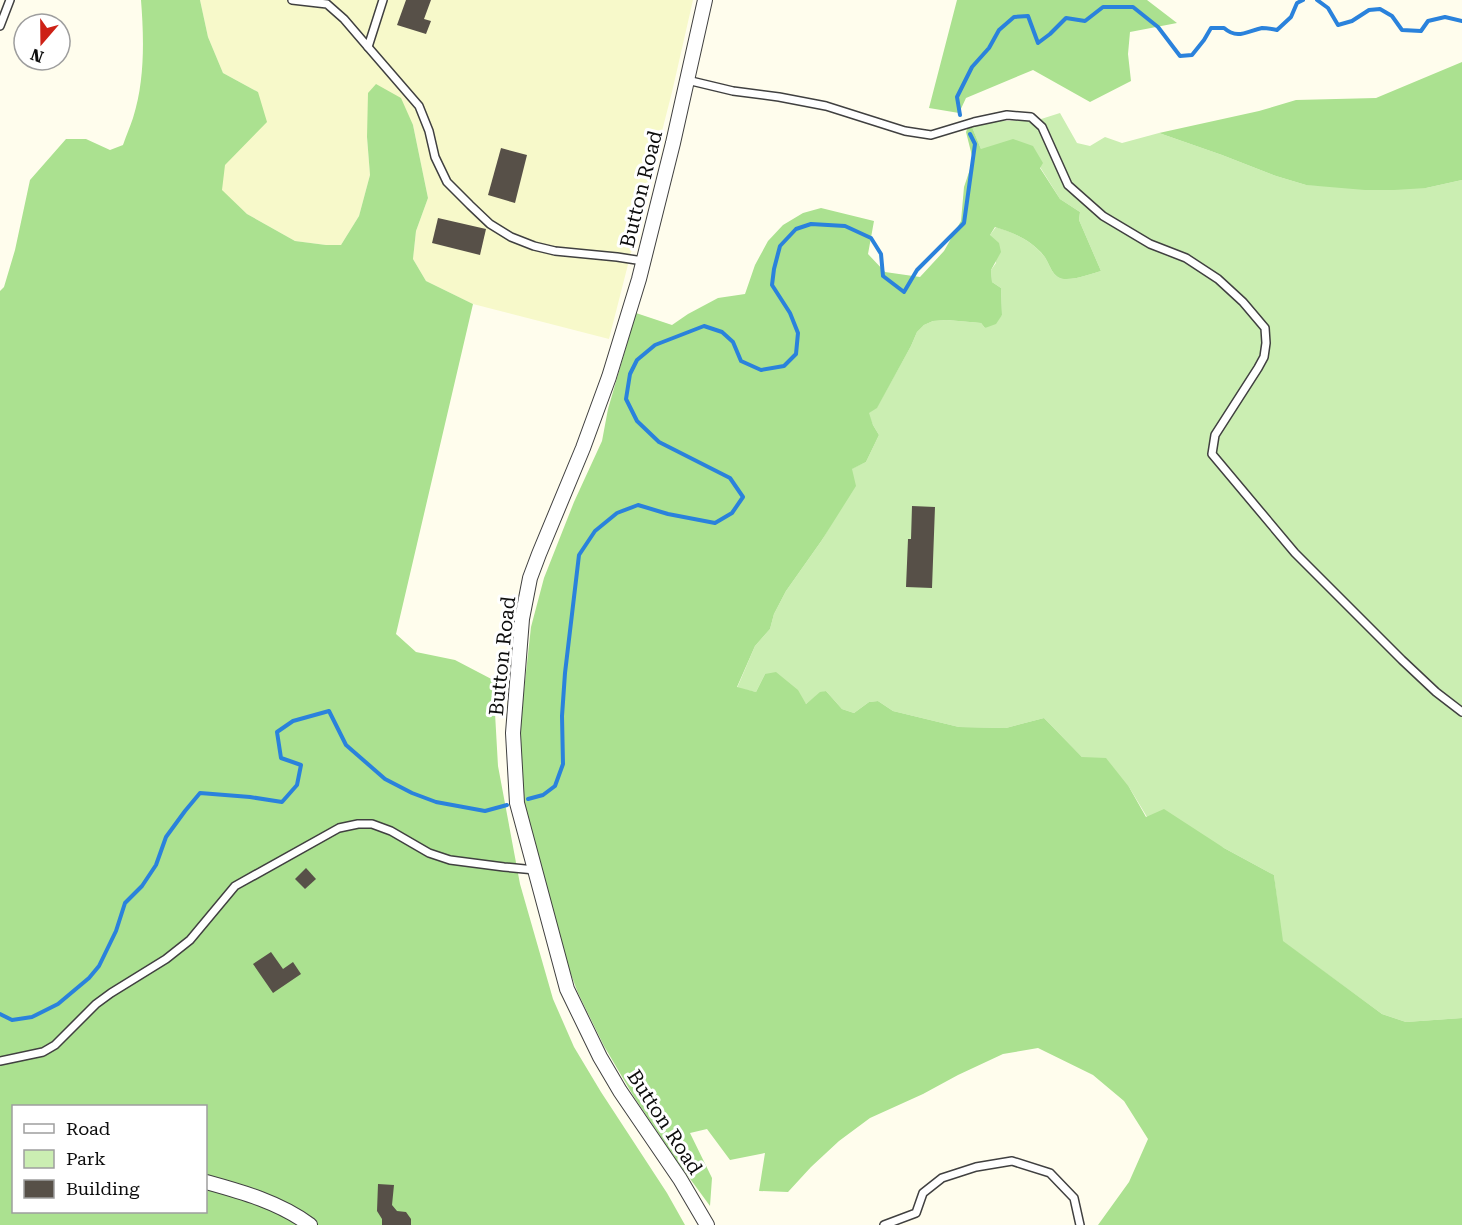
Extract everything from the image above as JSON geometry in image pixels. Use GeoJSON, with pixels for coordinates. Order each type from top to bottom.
{"type":"FeatureCollection","features":[{"type":"Feature","properties":{"kind":"street","name":"Button Road"},"geometry":{"type":"LineString","coordinates":[[705,0],[673,143],[643,261],[609,377],[530,579],[522,619],[513,733],[517,803],[567,989],[600,1057],[620,1091],[680,1179],[707,1225]]}},
{"type":"Feature","properties":{"kind":"street"},"geometry":{"type":"LineString","coordinates":[[207,1182],[257,1197],[310,1225]]}},
{"type":"Feature","properties":{"kind":"lane"},"geometry":{"type":"LineString","coordinates":[[0,26],[10,0]]}},
{"type":"Feature","properties":{"kind":"lane"},"geometry":{"type":"LineString","coordinates":[[292,0],[327,4],[368,46],[418,106],[429,131],[435,157],[447,182],[490,224],[511,237],[534,246],[555,251],[617,256],[643,261]]}},
{"type":"Feature","properties":{"kind":"lane"},"geometry":{"type":"LineString","coordinates":[[368,46],[383,0]]}},
{"type":"Feature","properties":{"kind":"lane"},"geometry":{"type":"LineString","coordinates":[[687,80],[733,91],[826,106],[905,131],[931,135],[1007,115],[1031,117],[1042,127],[1068,185],[1103,216],[1150,244],[1186,258],[1218,279],[1243,302],[1265,328],[1264,357],[1215,435],[1212,454],[1295,552],[1402,660],[1436,692],[1462,712]]}},
{"type":"Feature","properties":{"kind":"lane"},"geometry":{"type":"LineString","coordinates":[[0,1061],[44,1052],[55,1045],[96,1004],[166,959],[190,940],[235,886],[339,828],[372,824],[391,831],[429,853],[450,860],[535,870]]}},
{"type":"Feature","properties":{"kind":"lane"},"geometry":{"type":"LineString","coordinates":[[884,1225],[916,1213],[922,1193],[942,1178],[976,1167],[1012,1161],[1050,1173],[1074,1197],[1080,1225]]}},
{"type":"Feature","properties":{"kind":"green space"},"geometry":{"type":"Polygon","coordinates":[[[141,0],[200,0],[208,37],[223,73],[258,92],[267,122],[225,165],[222,190],[247,214],[295,241],[341,245],[359,216],[370,175],[367,137],[368,93],[376,84],[401,98],[413,125],[428,198],[416,231],[413,259],[426,281],[473,304],[396,634],[416,652],[455,660],[499,683],[495,713],[498,766],[520,884],[553,999],[574,1047],[685,1225],[0,1225],[0,291],[4,287],[15,250],[30,180],[66,139],[86,139],[110,150],[123,145],[140,89],[143,44],[141,0]]]}},
{"type":"Feature","properties":{"kind":"green space"},"geometry":{"type":"Polygon","coordinates":[[[200,0],[693,0],[609,339],[473,304],[426,281],[413,259],[416,231],[428,198],[413,125],[367,137],[370,175],[359,216],[341,245],[295,241],[247,214],[221,190],[224,165],[258,92],[223,73],[208,37],[200,0]]]}},
{"type":"Feature","properties":{"kind":"green space"},"geometry":{"type":"Polygon","coordinates":[[[957,0],[1147,0],[1177,23],[1130,32],[1128,54],[1131,81],[1090,102],[1033,70],[966,98],[959,113],[929,108],[957,0]]]}},
{"type":"Feature","properties":{"kind":"green space"},"geometry":{"type":"Polygon","coordinates":[[[1462,62],[1462,180],[1426,188],[1394,190],[1306,185],[1159,133],[1259,111],[1296,100],[1376,98],[1462,62]]]}},
{"type":"Feature","properties":{"kind":"green space"},"geometry":{"type":"Polygon","coordinates":[[[1060,113],[1077,143],[1090,146],[1105,137],[1122,143],[1159,133],[1306,185],[1426,188],[1462,180],[1462,1018],[1406,1022],[1382,1014],[1282,941],[1274,875],[1224,848],[1147,817],[1129,787],[1082,757],[1044,718],[1006,728],[959,727],[893,711],[878,701],[869,702],[854,713],[842,709],[826,691],[806,704],[765,674],[756,692],[737,688],[755,646],[770,629],[774,614],[786,591],[836,516],[851,469],[866,462],[879,435],[868,413],[877,407],[917,332],[924,325],[933,321],[947,320],[981,323],[985,328],[1002,315],[1001,288],[992,282],[991,270],[996,263],[990,235],[996,227],[1028,241],[1044,256],[1054,273],[1060,278],[1073,279],[1101,271],[1079,220],[1080,212],[1060,199],[1040,167],[981,149],[970,122],[1038,120],[1060,113]]]}},
{"type":"Feature","properties":{"kind":"green space"},"geometry":{"type":"Polygon","coordinates":[[[970,122],[981,149],[1013,139],[1033,146],[1043,163],[1040,168],[1060,199],[1080,212],[1079,220],[1101,271],[1073,279],[1060,278],[1054,273],[1044,256],[1028,241],[995,227],[990,235],[999,243],[1001,252],[991,270],[992,282],[1001,288],[1002,315],[996,324],[985,328],[981,323],[947,320],[933,321],[924,325],[917,332],[877,408],[869,413],[879,435],[866,462],[852,469],[856,486],[786,591],[774,614],[770,629],[755,646],[737,687],[756,692],[765,674],[776,672],[798,690],[806,704],[820,692],[826,691],[842,709],[854,713],[869,702],[878,701],[893,711],[959,727],[1006,728],[1044,718],[1082,757],[1106,758],[1129,787],[1146,817],[1164,809],[1224,848],[1274,875],[1283,941],[1382,1014],[1406,1022],[1462,1018],[1462,1225],[1098,1225],[1129,1182],[1148,1139],[1124,1101],[1093,1075],[1038,1048],[1003,1054],[870,1118],[839,1141],[788,1192],[759,1191],[765,1153],[730,1160],[707,1129],[690,1133],[712,1178],[710,1206],[634,1097],[604,1046],[578,993],[561,948],[524,800],[519,736],[531,627],[544,578],[574,502],[602,441],[608,409],[636,313],[672,325],[718,298],[745,294],[755,265],[768,241],[783,225],[803,213],[821,208],[874,221],[868,254],[885,272],[920,277],[944,251],[961,221],[964,187],[973,160],[966,132],[970,122]]]}},
{"type":"Feature","properties":{"kind":"building"},"geometry":{"type":"Polygon","coordinates":[[[406,0],[431,0],[424,19],[431,21],[426,34],[397,25],[406,0]]]}},
{"type":"Feature","properties":{"kind":"building"},"geometry":{"type":"Polygon","coordinates":[[[501,148],[527,155],[515,203],[488,195],[501,148]]]}},
{"type":"Feature","properties":{"kind":"building"},"geometry":{"type":"Polygon","coordinates":[[[438,218],[486,229],[480,255],[432,243],[438,218]]]}},
{"type":"Feature","properties":{"kind":"building"},"geometry":{"type":"Polygon","coordinates":[[[912,506],[935,507],[932,588],[906,587],[912,506]]]}},
{"type":"Feature","properties":{"kind":"building"},"geometry":{"type":"Polygon","coordinates":[[[306,868],[316,879],[305,889],[295,879],[306,868]]]}},
{"type":"Feature","properties":{"kind":"building"},"geometry":{"type":"Polygon","coordinates":[[[271,952],[283,969],[293,962],[301,974],[273,993],[253,964],[271,952]]]}},
{"type":"Feature","properties":{"kind":"building"},"geometry":{"type":"Polygon","coordinates":[[[378,1184],[394,1185],[392,1205],[397,1211],[406,1212],[411,1219],[411,1225],[382,1225],[382,1219],[377,1211],[378,1184]]]}},
{"type":"Feature","properties":{"kind":"waterway"},"geometry":{"type":"LineString","coordinates":[[960,115],[957,97],[972,67],[989,48],[999,30],[1014,17],[1028,16],[1038,43],[1066,18],[1085,21],[1103,7],[1133,7],[1158,27],[1180,56],[1192,55],[1211,28],[1224,28],[1238,34],[1262,28],[1277,30],[1291,17],[1297,3],[1303,0]]}},
{"type":"Feature","properties":{"kind":"waterway"},"geometry":{"type":"LineString","coordinates":[[1317,0],[1328,8],[1338,25],[1352,21],[1369,10],[1380,9],[1392,16],[1402,30],[1421,31],[1428,21],[1445,17],[1462,21]]}},
{"type":"Feature","properties":{"kind":"waterway"},"geometry":{"type":"LineString","coordinates":[[528,799],[543,795],[555,786],[563,764],[562,716],[565,673],[579,555],[595,531],[617,513],[638,505],[668,514],[715,523],[732,513],[743,497],[730,478],[659,442],[637,421],[626,399],[630,374],[637,360],[655,345],[704,326],[722,332],[733,342],[741,361],[761,370],[784,366],[796,354],[798,333],[790,313],[772,285],[774,269],[780,246],[796,229],[811,224],[845,226],[871,238],[881,254],[883,276],[904,292],[917,270],[964,223],[975,144],[970,134]]}},
{"type":"Feature","properties":{"kind":"waterway"},"geometry":{"type":"LineString","coordinates":[[0,1014],[12,1020],[32,1017],[58,1004],[89,978],[99,966],[116,931],[125,903],[142,886],[156,865],[166,837],[200,793],[282,802],[297,785],[301,765],[281,758],[277,732],[293,721],[329,711],[346,745],[385,779],[412,793],[436,802],[485,811],[507,805]]}}]}
